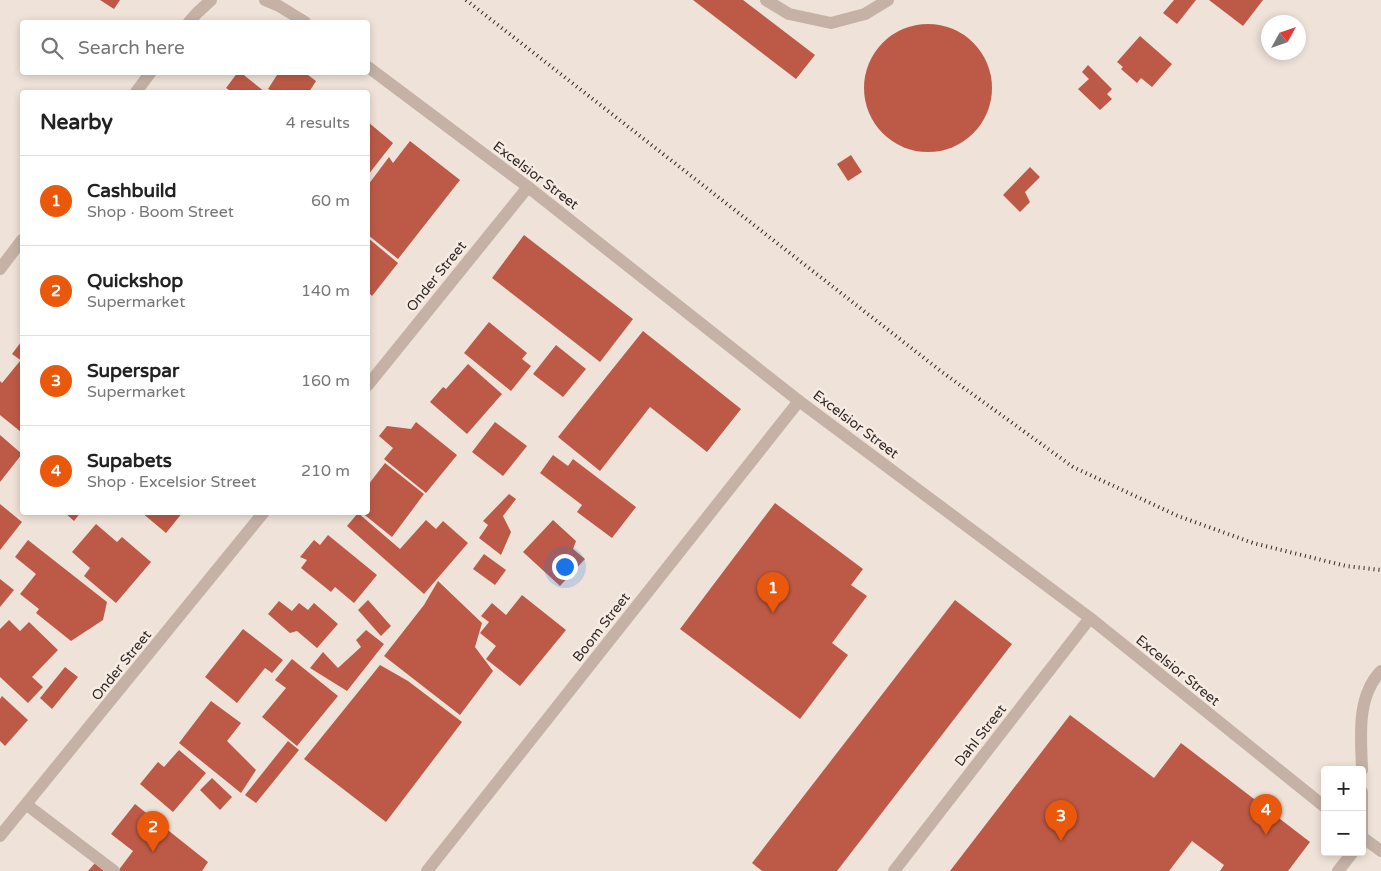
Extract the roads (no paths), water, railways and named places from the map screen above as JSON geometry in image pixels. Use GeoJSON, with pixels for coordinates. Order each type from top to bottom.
{"type":"FeatureCollection","features":[{"type":"Feature","properties":{"kind":"street"},"geometry":{"type":"LineString","coordinates":[[192,20],[211,0]]}},
{"type":"Feature","properties":{"kind":"street"},"geometry":{"type":"LineString","coordinates":[[265,0],[302,20]]}},
{"type":"Feature","properties":{"kind":"street"},"geometry":{"type":"LineString","coordinates":[[766,0],[789,14],[831,23],[864,14],[888,0]]}},
{"type":"Feature","properties":{"kind":"street","name":"Excelsior Street"},"geometry":{"type":"LineString","coordinates":[[370,68],[528,187],[799,401],[1090,618],[1321,804]]}},
{"type":"Feature","properties":{"kind":"street"},"geometry":{"type":"LineString","coordinates":[[138,90],[149,75]]}},
{"type":"Feature","properties":{"kind":"street","name":"Onder Street"},"geometry":{"type":"LineString","coordinates":[[370,383],[528,187]]}},
{"type":"Feature","properties":{"kind":"street"},"geometry":{"type":"LineString","coordinates":[[0,269],[20,243]]}},
{"type":"Feature","properties":{"kind":"street","name":"Boom Street"},"geometry":{"type":"LineString","coordinates":[[427,871],[799,401]]}},
{"type":"Feature","properties":{"kind":"street","name":"Onder Street"},"geometry":{"type":"LineString","coordinates":[[0,836],[262,515]]}},
{"type":"Feature","properties":{"kind":"street","name":"Dahl Street"},"geometry":{"type":"LineString","coordinates":[[894,871],[1090,618]]}},
{"type":"Feature","properties":{"kind":"street"},"geometry":{"type":"LineString","coordinates":[[1362,766],[1360,725],[1366,697],[1374,679],[1381,671]]}},
{"type":"Feature","properties":{"kind":"street"},"geometry":{"type":"LineString","coordinates":[[27,805],[114,871]]}},
{"type":"Feature","properties":{"kind":"street"},"geometry":{"type":"LineString","coordinates":[[1366,840],[1381,851]]}},
{"type":"Feature","properties":{"kind":"street"},"geometry":{"type":"LineString","coordinates":[[1338,871],[1350,856]]}},
{"type":"Feature","properties":{"kind":"railway"},"geometry":{"type":"LineString","coordinates":[[466,0],[942,372],[1073,467],[1178,516],[1253,543],[1346,566],[1381,570]]}},
{"type":"Feature","properties":{"kind":"place","name":"Cashbuild"},"geometry":{"type":"Point","coordinates":[773,613]}},
{"type":"Feature","properties":{"kind":"place","name":"Supabets"},"geometry":{"type":"Point","coordinates":[1266,835]}},
{"type":"Feature","properties":{"kind":"place","name":"Superspar"},"geometry":{"type":"Point","coordinates":[1061,841]}},
{"type":"Feature","properties":{"kind":"place","name":"Quickshop"},"geometry":{"type":"Point","coordinates":[153,852]}}]}
